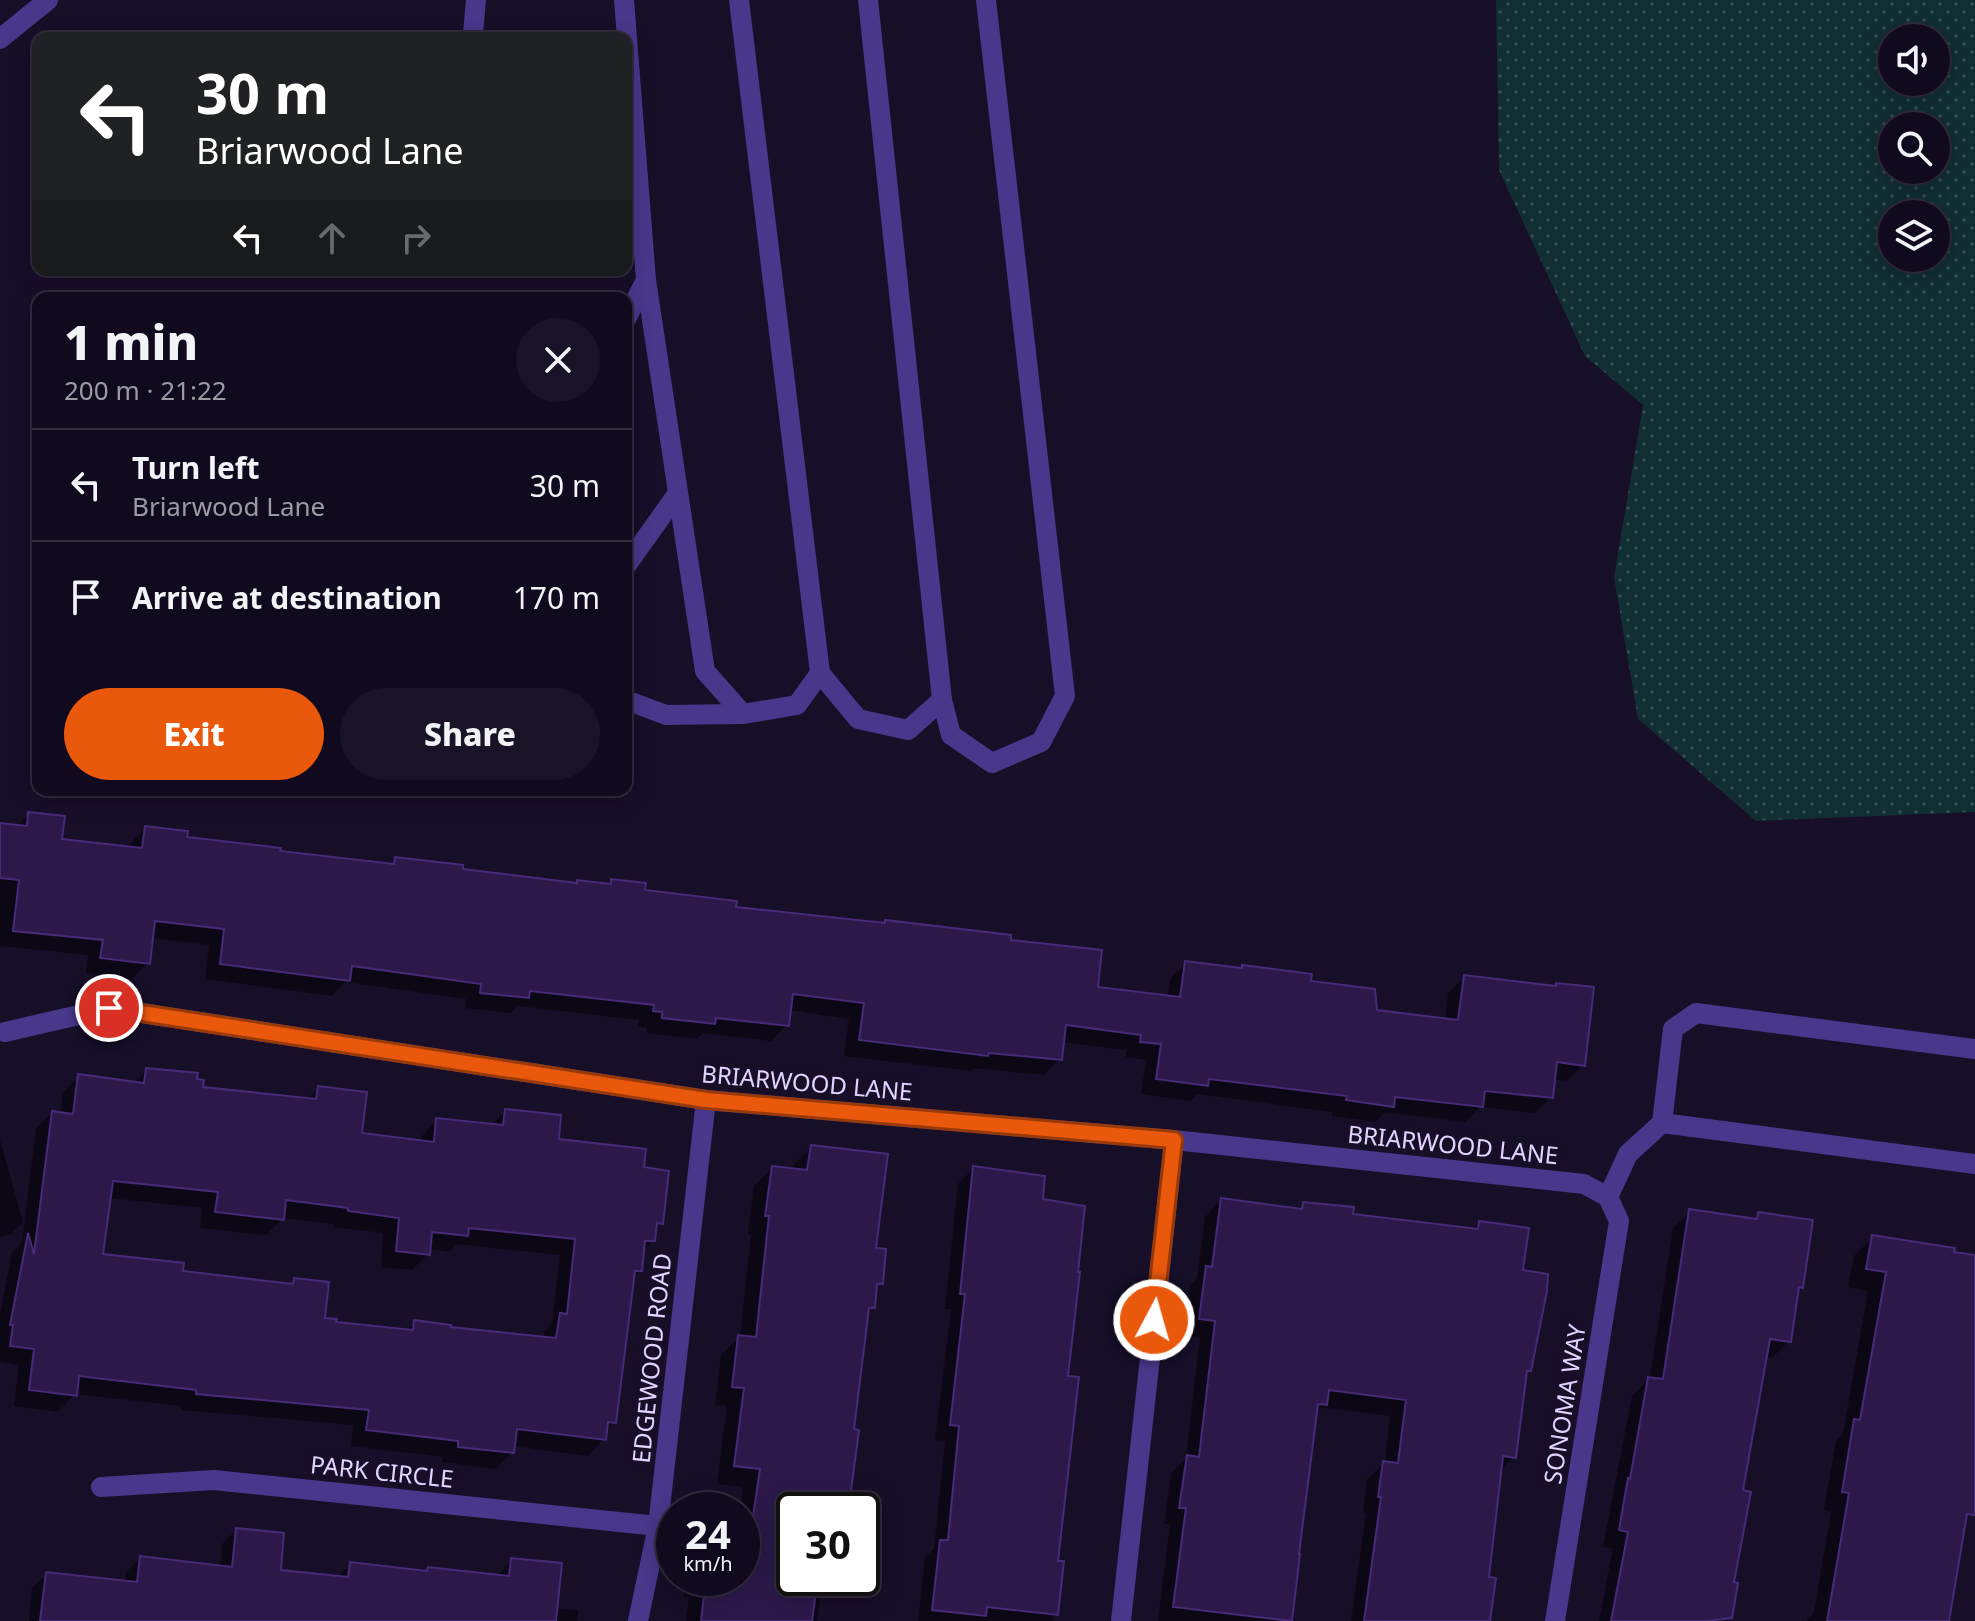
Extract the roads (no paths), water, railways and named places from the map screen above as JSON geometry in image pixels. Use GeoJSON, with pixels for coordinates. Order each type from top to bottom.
{"type":"FeatureCollection","features":[{"type":"Feature","properties":{"kind":"street"},"geometry":{"type":"LineString","coordinates":[[0,39],[48,0]]}},
{"type":"Feature","properties":{"kind":"street"},"geometry":{"type":"LineString","coordinates":[[473,32],[476,0]]}},
{"type":"Feature","properties":{"kind":"street"},"geometry":{"type":"LineString","coordinates":[[624,0],[627,32]]}},
{"type":"Feature","properties":{"kind":"street"},"geometry":{"type":"LineString","coordinates":[[739,0],[820,673],[858,719],[908,730],[942,700]]}},
{"type":"Feature","properties":{"kind":"street"},"geometry":{"type":"LineString","coordinates":[[868,0],[942,700],[951,735],[992,763],[1041,742],[1065,696],[986,0]]}},
{"type":"Feature","properties":{"kind":"street"},"geometry":{"type":"LineString","coordinates":[[632,102],[646,280],[705,671],[743,714]]}},
{"type":"Feature","properties":{"kind":"street"},"geometry":{"type":"LineString","coordinates":[[632,307],[646,280]]}},
{"type":"Feature","properties":{"kind":"street"},"geometry":{"type":"LineString","coordinates":[[632,558],[678,493]]}},
{"type":"Feature","properties":{"kind":"street"},"geometry":{"type":"LineString","coordinates":[[632,702],[666,715],[743,714],[797,705],[820,673]]}},
{"type":"Feature","properties":{"kind":"street","name":"BRIARWOOD LANE"},"geometry":{"type":"LineString","coordinates":[[5,1032],[109,1008],[706,1100],[1174,1140],[1584,1184],[1608,1197]]}},
{"type":"Feature","properties":{"kind":"street"},"geometry":{"type":"LineString","coordinates":[[1608,1197],[1628,1154],[1662,1123],[1673,1029],[1696,1013],[1975,1049]]}},
{"type":"Feature","properties":{"kind":"street","name":"EDGEWOOD ROAD"},"geometry":{"type":"LineString","coordinates":[[662,1492],[706,1100]]}},
{"type":"Feature","properties":{"kind":"street"},"geometry":{"type":"LineString","coordinates":[[1662,1123],[1975,1164]]}},
{"type":"Feature","properties":{"kind":"street"},"geometry":{"type":"LineString","coordinates":[[1121,1621],[1174,1140]]}},
{"type":"Feature","properties":{"kind":"street","name":"SONOMA WAY"},"geometry":{"type":"LineString","coordinates":[[1555,1621],[1619,1221],[1608,1197]]}},
{"type":"Feature","properties":{"kind":"street","name":"PARK CIRCLE"},"geometry":{"type":"LineString","coordinates":[[101,1487],[214,1480],[656,1526]]}},
{"type":"Feature","properties":{"kind":"street","name":"EDGEWOOD ROAD"},"geometry":{"type":"LineString","coordinates":[[638,1621],[656,1536]]}}]}
